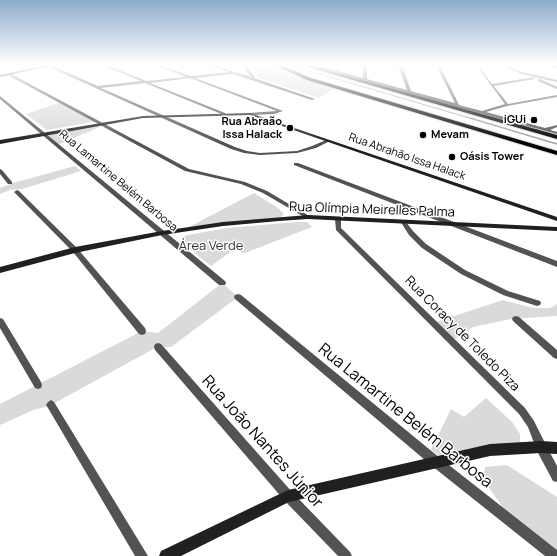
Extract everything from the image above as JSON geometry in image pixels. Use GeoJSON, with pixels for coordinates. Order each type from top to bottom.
{"type":"FeatureCollection","features":[{"type":"Feature","properties":{"kind":"main road"},"geometry":{"type":"LineString","coordinates":[[349,91],[557,153]]}},
{"type":"Feature","properties":{"kind":"main road"},"geometry":{"type":"LineString","coordinates":[[403,91],[557,137]]}},
{"type":"Feature","properties":{"kind":"street"},"geometry":{"type":"LineString","coordinates":[[40,91],[188,170],[243,183],[265,192],[308,217]]}},
{"type":"Feature","properties":{"kind":"street"},"geometry":{"type":"LineString","coordinates":[[106,91],[233,148],[246,152],[260,154],[297,152],[314,148],[328,141]]}},
{"type":"Feature","properties":{"kind":"street"},"geometry":{"type":"LineString","coordinates":[[166,91],[224,114]]}},
{"type":"Feature","properties":{"kind":"street"},"geometry":{"type":"LineString","coordinates":[[227,91],[280,109],[281,111],[250,114]]}},
{"type":"Feature","properties":{"kind":"street"},"geometry":{"type":"LineString","coordinates":[[290,91],[313,98]]}},
{"type":"Feature","properties":{"kind":"street"},"geometry":{"type":"LineString","coordinates":[[403,91],[557,133]]}},
{"type":"Feature","properties":{"kind":"street"},"geometry":{"type":"LineString","coordinates":[[451,91],[458,106]]}},
{"type":"Feature","properties":{"kind":"street"},"geometry":{"type":"LineString","coordinates":[[496,91],[507,105]]}},
{"type":"Feature","properties":{"kind":"street"},"geometry":{"type":"LineString","coordinates":[[482,112],[507,105],[557,96]]}},
{"type":"Feature","properties":{"kind":"street","name":"Rua Lamartine Belém Barbosa"},"geometry":{"type":"LineString","coordinates":[[0,97],[222,283]]}},
{"type":"Feature","properties":{"kind":"street"},"geometry":{"type":"LineString","coordinates":[[143,117],[148,114],[149,111]]}},
{"type":"Feature","properties":{"kind":"street","name":"Rua Abrahão Issa Halack"},"geometry":{"type":"LineString","coordinates":[[0,142],[100,123],[143,117],[250,114],[557,219]]}},
{"type":"Feature","properties":{"kind":"street"},"geometry":{"type":"LineString","coordinates":[[543,130],[557,126]]}},
{"type":"Feature","properties":{"kind":"street"},"geometry":{"type":"LineString","coordinates":[[29,136],[39,129]]}},
{"type":"Feature","properties":{"kind":"street"},"geometry":{"type":"LineString","coordinates":[[296,164],[557,264]]}},
{"type":"Feature","properties":{"kind":"street"},"geometry":{"type":"LineString","coordinates":[[0,172],[10,183]]}},
{"type":"Feature","properties":{"kind":"street"},"geometry":{"type":"LineString","coordinates":[[17,192],[74,250],[142,332]]}},
{"type":"Feature","properties":{"kind":"street","name":"Rua Olímpia Meirelles Palma"},"geometry":{"type":"LineString","coordinates":[[0,270],[74,250],[162,233],[223,224],[308,217],[557,229]]}},
{"type":"Feature","properties":{"kind":"street","name":"Rua Coracy de Toledo Piza"},"geometry":{"type":"LineString","coordinates":[[338,219],[338,229],[522,411],[531,424],[557,477]]}},
{"type":"Feature","properties":{"kind":"street"},"geometry":{"type":"LineString","coordinates":[[404,222],[411,233],[424,246],[462,272],[506,293],[536,303]]}},
{"type":"Feature","properties":{"kind":"street","name":"Rua Lamartine Belém Barbosa"},"geometry":{"type":"LineString","coordinates":[[238,297],[436,462],[554,556]]}},
{"type":"Feature","properties":{"kind":"street"},"geometry":{"type":"LineString","coordinates":[[516,319],[557,355]]}},
{"type":"Feature","properties":{"kind":"street"},"geometry":{"type":"LineString","coordinates":[[0,321],[38,385]]}},
{"type":"Feature","properties":{"kind":"street","name":"Rua João Nantes Júnior"},"geometry":{"type":"LineString","coordinates":[[158,347],[288,496],[346,556]]}},
{"type":"Feature","properties":{"kind":"street"},"geometry":{"type":"LineString","coordinates":[[51,405],[142,556]]}},
{"type":"Feature","properties":{"kind":"street"},"geometry":{"type":"LineString","coordinates":[[166,556],[288,496],[490,450],[541,447],[557,448]]}},
{"type":"Feature","properties":{"kind":"green space"},"geometry":{"type":"Polygon","coordinates":[[[298,91],[330,91],[319,98],[298,91]]]}},
{"type":"Feature","properties":{"kind":"green space"},"geometry":{"type":"Polygon","coordinates":[[[61,102],[98,121],[47,130],[26,114],[61,102]]]}},
{"type":"Feature","properties":{"kind":"green space"},"geometry":{"type":"Polygon","coordinates":[[[97,125],[100,127],[57,145],[47,137],[53,133],[97,125]]]}},
{"type":"Feature","properties":{"kind":"green space"},"geometry":{"type":"Polygon","coordinates":[[[75,166],[81,171],[0,194],[0,188],[13,183],[75,166]]]}},
{"type":"Feature","properties":{"kind":"green space"},"geometry":{"type":"Polygon","coordinates":[[[254,193],[278,208],[284,214],[279,219],[187,228],[254,193]]]}},
{"type":"Feature","properties":{"kind":"green space","name":"Área Verde"},"geometry":{"type":"Polygon","coordinates":[[[307,222],[312,227],[245,253],[233,250],[211,266],[181,242],[182,237],[188,235],[227,228],[307,222]]]}},
{"type":"Feature","properties":{"kind":"green space"},"geometry":{"type":"Polygon","coordinates":[[[222,283],[238,297],[171,347],[157,347],[51,405],[31,411],[0,425],[0,404],[142,331],[158,333],[222,283]]]}},
{"type":"Feature","properties":{"kind":"green space"},"geometry":{"type":"Polygon","coordinates":[[[503,300],[533,308],[550,308],[557,304],[557,316],[511,319],[473,327],[449,343],[430,324],[503,300]]]}},
{"type":"Feature","properties":{"kind":"green space"},"geometry":{"type":"Polygon","coordinates":[[[486,398],[512,422],[520,434],[520,445],[474,449],[438,455],[431,450],[451,409],[464,417],[486,398]]]}},
{"type":"Feature","properties":{"kind":"green space"},"geometry":{"type":"Polygon","coordinates":[[[507,465],[557,497],[557,550],[505,510],[483,480],[485,467],[507,465]]]}},
{"type":"Feature","properties":{"kind":"waterway"},"geometry":{"type":"LineString","coordinates":[[377,91],[473,119]]}},
{"type":"Feature","properties":{"kind":"waterway"},"geometry":{"type":"LineString","coordinates":[[470,118],[557,144]]}},
{"type":"Feature","properties":{"kind":"place","name":"iGUi"},"geometry":{"type":"Point","coordinates":[534,120]}},
{"type":"Feature","properties":{"kind":"place","name":"Rua Abraão Issa Halack"},"geometry":{"type":"Point","coordinates":[290,128]}},
{"type":"Feature","properties":{"kind":"place","name":"Mevam"},"geometry":{"type":"Point","coordinates":[423,135]}},
{"type":"Feature","properties":{"kind":"place","name":"Oásis Tower"},"geometry":{"type":"Point","coordinates":[452,157]}}]}
